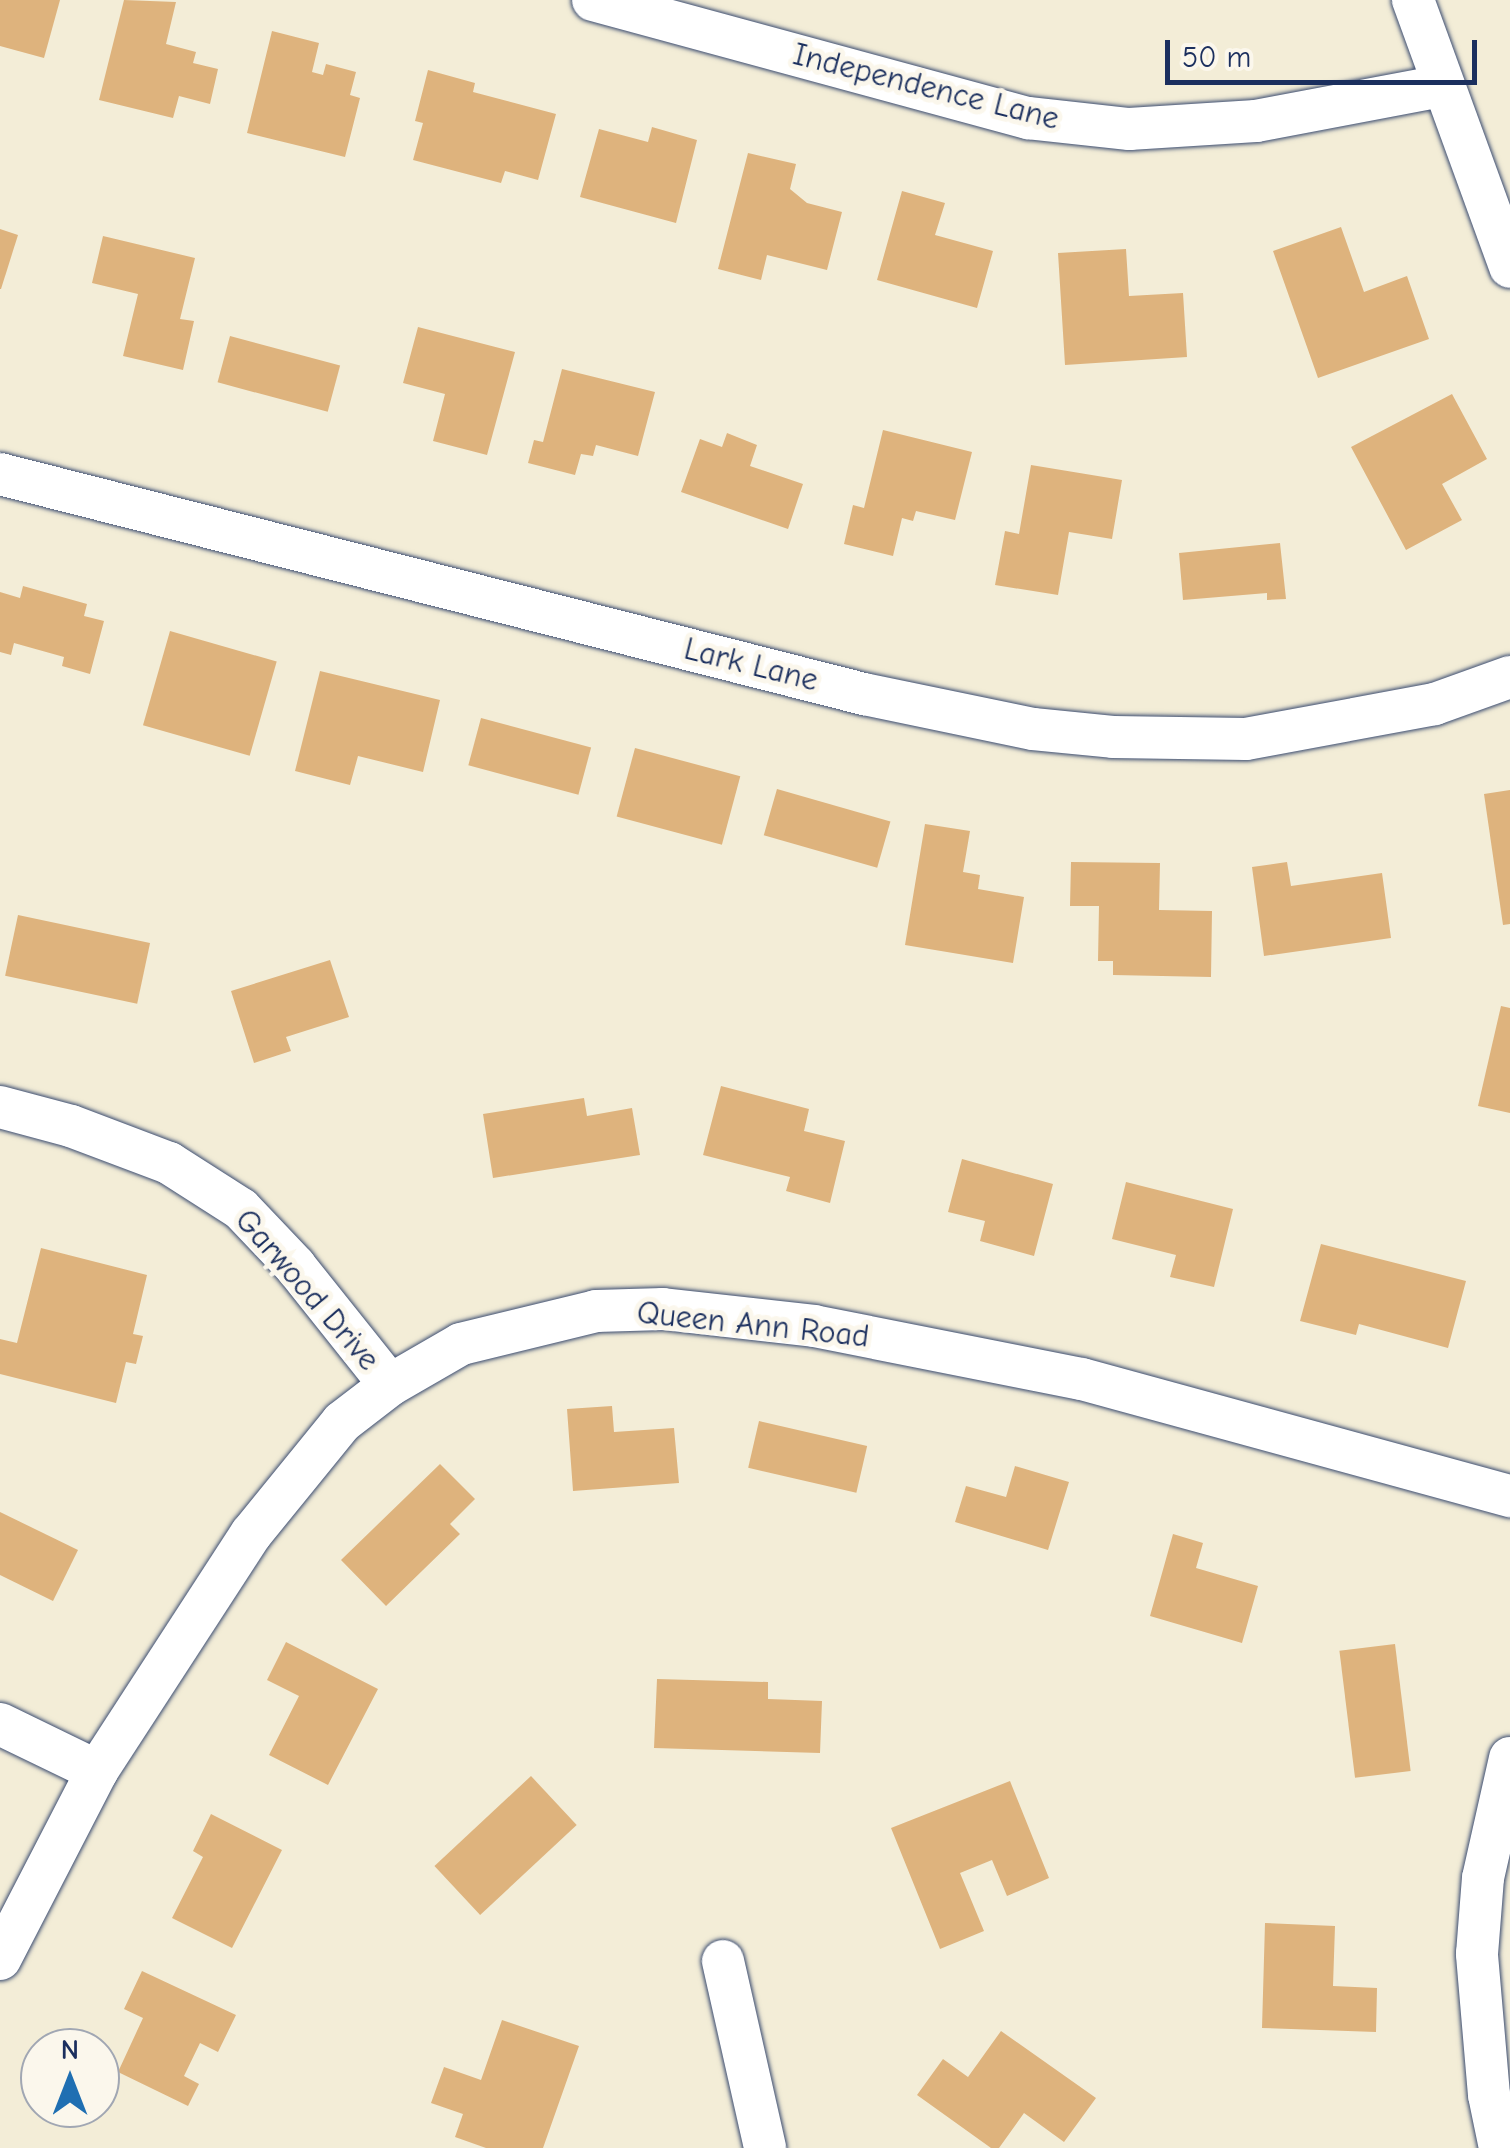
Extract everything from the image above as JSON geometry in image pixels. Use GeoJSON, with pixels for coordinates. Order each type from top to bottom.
{"type":"FeatureCollection","features":[{"type":"Feature","properties":{"kind":"street","name":"Independence Lane"},"geometry":{"type":"LineString","coordinates":[[594,0],[1028,118],[1096,126],[1129,129],[1256,121],[1441,86]]}},
{"type":"Feature","properties":{"kind":"street"},"geometry":{"type":"LineString","coordinates":[[1413,0],[1441,86],[1510,267]]}},
{"type":"Feature","properties":{"kind":"street","name":"Lark Lane"},"geometry":{"type":"LineString","coordinates":[[0,474],[864,694],[1033,729],[1113,737],[1246,740],[1435,704],[1510,677]]}},
{"type":"Feature","properties":{"kind":"street","name":"Garwood Drive"},"geometry":{"type":"LineString","coordinates":[[0,1107],[71,1126],[169,1163],[241,1210],[294,1266],[390,1386]]}},
{"type":"Feature","properties":{"kind":"street","name":"Queen Ann Road"},"geometry":{"type":"LineString","coordinates":[[0,1959],[97,1771],[251,1534],[342,1422],[390,1386],[461,1344],[596,1311],[663,1309],[814,1326],[1082,1379],[1510,1496]]}},
{"type":"Feature","properties":{"kind":"street"},"geometry":{"type":"LineString","coordinates":[[0,1724],[97,1771]]}},
{"type":"Feature","properties":{"kind":"street"},"geometry":{"type":"LineString","coordinates":[[1500,2148],[1489,2096],[1477,1954],[1483,1878],[1510,1758]]}},
{"type":"Feature","properties":{"kind":"street"},"geometry":{"type":"LineString","coordinates":[[723,1961],[765,2148]]}},
{"type":"Feature","properties":{"kind":"building"},"geometry":{"type":"Polygon","coordinates":[[[0,0],[60,0],[44,58],[0,46],[0,0]]]}},
{"type":"Feature","properties":{"kind":"building"},"geometry":{"type":"Polygon","coordinates":[[[124,0],[176,2],[166,44],[196,52],[193,63],[218,69],[210,104],[179,96],[173,118],[99,100],[124,0]]]}},
{"type":"Feature","properties":{"kind":"building"},"geometry":{"type":"Polygon","coordinates":[[[272,31],[319,43],[312,72],[323,75],[326,64],[356,72],[350,95],[360,98],[345,157],[247,133],[272,31]]]}},
{"type":"Feature","properties":{"kind":"building"},"geometry":{"type":"Polygon","coordinates":[[[428,70],[475,83],[473,92],[556,114],[538,180],[505,171],[501,183],[413,160],[423,123],[415,121],[428,70]]]}},
{"type":"Feature","properties":{"kind":"building"},"geometry":{"type":"Polygon","coordinates":[[[652,127],[697,140],[676,223],[580,197],[599,129],[648,142],[652,127]]]}},
{"type":"Feature","properties":{"kind":"building"},"geometry":{"type":"Polygon","coordinates":[[[748,153],[796,164],[790,189],[807,203],[842,212],[827,270],[767,255],[761,280],[718,269],[748,153]]]}},
{"type":"Feature","properties":{"kind":"building"},"geometry":{"type":"Polygon","coordinates":[[[902,191],[945,203],[935,235],[993,251],[977,308],[877,280],[902,191]]]}},
{"type":"Feature","properties":{"kind":"building"},"geometry":{"type":"Polygon","coordinates":[[[1341,227],[1364,292],[1407,276],[1429,339],[1318,378],[1273,251],[1341,227]]]}},
{"type":"Feature","properties":{"kind":"building"},"geometry":{"type":"Polygon","coordinates":[[[0,229],[18,235],[1,289],[0,289],[0,229]]]}},
{"type":"Feature","properties":{"kind":"building"},"geometry":{"type":"Polygon","coordinates":[[[103,236],[195,258],[180,319],[194,321],[183,370],[123,356],[138,294],[92,283],[103,236]]]}},
{"type":"Feature","properties":{"kind":"building"},"geometry":{"type":"Polygon","coordinates":[[[1126,249],[1129,296],[1183,293],[1187,357],[1065,365],[1058,253],[1126,249]]]}},
{"type":"Feature","properties":{"kind":"building"},"geometry":{"type":"Polygon","coordinates":[[[418,327],[515,352],[487,455],[433,441],[445,394],[403,383],[418,327]]]}},
{"type":"Feature","properties":{"kind":"building"},"geometry":{"type":"Polygon","coordinates":[[[230,336],[340,366],[328,412],[218,382],[230,336]]]}},
{"type":"Feature","properties":{"kind":"building"},"geometry":{"type":"Polygon","coordinates":[[[562,369],[655,392],[638,456],[596,445],[593,456],[581,454],[575,475],[528,463],[534,440],[543,442],[562,369]]]}},
{"type":"Feature","properties":{"kind":"building"},"geometry":{"type":"Polygon","coordinates":[[[1452,394],[1487,459],[1442,484],[1462,520],[1406,550],[1351,447],[1452,394]]]}},
{"type":"Feature","properties":{"kind":"building"},"geometry":{"type":"Polygon","coordinates":[[[883,430],[972,452],[955,520],[916,511],[913,521],[902,518],[893,556],[844,544],[853,505],[864,508],[883,430]]]}},
{"type":"Feature","properties":{"kind":"building"},"geometry":{"type":"Polygon","coordinates":[[[727,433],[757,445],[750,466],[803,484],[788,529],[681,492],[700,439],[722,447],[727,433]]]}},
{"type":"Feature","properties":{"kind":"building"},"geometry":{"type":"Polygon","coordinates":[[[1031,465],[1122,480],[1112,539],[1069,532],[1058,595],[995,585],[1005,531],[1019,534],[1031,465]]]}},
{"type":"Feature","properties":{"kind":"building"},"geometry":{"type":"Polygon","coordinates":[[[1280,543],[1286,599],[1267,600],[1267,593],[1183,600],[1179,553],[1280,543]]]}},
{"type":"Feature","properties":{"kind":"building"},"geometry":{"type":"Polygon","coordinates":[[[23,586],[87,604],[84,616],[104,621],[90,674],[62,666],[64,657],[14,643],[11,655],[0,652],[0,592],[20,598],[23,586]]]}},
{"type":"Feature","properties":{"kind":"building"},"geometry":{"type":"Polygon","coordinates":[[[170,631],[277,662],[250,756],[143,725],[170,631]]]}},
{"type":"Feature","properties":{"kind":"building"},"geometry":{"type":"Polygon","coordinates":[[[320,671],[440,700],[423,772],[358,756],[350,785],[295,771],[320,671]]]}},
{"type":"Feature","properties":{"kind":"building"},"geometry":{"type":"Polygon","coordinates":[[[481,718],[591,748],[578,795],[468,765],[481,718]]]}},
{"type":"Feature","properties":{"kind":"building"},"geometry":{"type":"Polygon","coordinates":[[[635,748],[740,776],[722,845],[617,817],[635,748]]]}},
{"type":"Feature","properties":{"kind":"building"},"geometry":{"type":"Polygon","coordinates":[[[777,789],[890,822],[877,868],[764,835],[777,789]]]}},
{"type":"Feature","properties":{"kind":"building"},"geometry":{"type":"Polygon","coordinates":[[[1510,790],[1510,924],[1503,925],[1484,794],[1510,790]]]}},
{"type":"Feature","properties":{"kind":"building"},"geometry":{"type":"Polygon","coordinates":[[[925,824],[970,831],[963,872],[980,875],[978,889],[1024,897],[1013,963],[905,945],[925,824]]]}},
{"type":"Feature","properties":{"kind":"building"},"geometry":{"type":"Polygon","coordinates":[[[1071,862],[1160,863],[1159,910],[1212,911],[1211,977],[1113,975],[1113,961],[1098,961],[1099,906],[1070,906],[1071,862]]]}},
{"type":"Feature","properties":{"kind":"building"},"geometry":{"type":"Polygon","coordinates":[[[1287,862],[1291,886],[1382,873],[1391,938],[1264,956],[1252,867],[1287,862]]]}},
{"type":"Feature","properties":{"kind":"building"},"geometry":{"type":"Polygon","coordinates":[[[18,915],[150,943],[137,1004],[5,976],[18,915]]]}},
{"type":"Feature","properties":{"kind":"building"},"geometry":{"type":"Polygon","coordinates":[[[330,960],[349,1017],[286,1037],[291,1051],[254,1063],[231,991],[330,960]]]}},
{"type":"Feature","properties":{"kind":"building"},"geometry":{"type":"Polygon","coordinates":[[[1501,1006],[1510,1008],[1510,1113],[1478,1106],[1501,1006]]]}},
{"type":"Feature","properties":{"kind":"building"},"geometry":{"type":"Polygon","coordinates":[[[721,1086],[809,1109],[804,1131],[845,1141],[830,1203],[786,1191],[790,1177],[703,1155],[721,1086]]]}},
{"type":"Feature","properties":{"kind":"building"},"geometry":{"type":"Polygon","coordinates":[[[584,1098],[587,1116],[632,1108],[640,1155],[493,1178],[483,1114],[584,1098]]]}},
{"type":"Feature","properties":{"kind":"building"},"geometry":{"type":"Polygon","coordinates":[[[962,1159],[1053,1184],[1034,1256],[980,1241],[985,1221],[948,1212],[962,1159]]]}},
{"type":"Feature","properties":{"kind":"building"},"geometry":{"type":"Polygon","coordinates":[[[1126,1182],[1233,1209],[1214,1287],[1170,1277],[1176,1255],[1112,1239],[1126,1182]]]}},
{"type":"Feature","properties":{"kind":"building"},"geometry":{"type":"Polygon","coordinates":[[[1321,1244],[1466,1281],[1448,1348],[1359,1324],[1356,1335],[1300,1321],[1321,1244]]]}},
{"type":"Feature","properties":{"kind":"building"},"geometry":{"type":"Polygon","coordinates":[[[41,1248],[147,1275],[133,1334],[143,1336],[136,1364],[126,1362],[116,1403],[0,1374],[0,1339],[17,1343],[41,1248]]]}},
{"type":"Feature","properties":{"kind":"building"},"geometry":{"type":"Polygon","coordinates":[[[612,1406],[614,1432],[674,1428],[679,1483],[573,1491],[567,1409],[612,1406]]]}},
{"type":"Feature","properties":{"kind":"building"},"geometry":{"type":"Polygon","coordinates":[[[759,1421],[867,1446],[856,1493],[748,1468],[759,1421]]]}},
{"type":"Feature","properties":{"kind":"building"},"geometry":{"type":"Polygon","coordinates":[[[440,1464],[475,1499],[450,1524],[460,1534],[386,1606],[341,1560],[440,1464]]]}},
{"type":"Feature","properties":{"kind":"building"},"geometry":{"type":"Polygon","coordinates":[[[1015,1466],[1069,1482],[1048,1550],[955,1522],[966,1486],[1006,1497],[1015,1466]]]}},
{"type":"Feature","properties":{"kind":"building"},"geometry":{"type":"Polygon","coordinates":[[[0,1512],[78,1550],[53,1601],[0,1575],[0,1512]]]}},
{"type":"Feature","properties":{"kind":"building"},"geometry":{"type":"Polygon","coordinates":[[[1173,1534],[1203,1543],[1196,1568],[1258,1586],[1242,1643],[1150,1616],[1173,1534]]]}},
{"type":"Feature","properties":{"kind":"building"},"geometry":{"type":"Polygon","coordinates":[[[286,1642],[378,1689],[328,1785],[269,1755],[299,1696],[267,1680],[286,1642]]]}},
{"type":"Feature","properties":{"kind":"building"},"geometry":{"type":"Polygon","coordinates":[[[1395,1644],[1411,1771],[1355,1778],[1339,1651],[1395,1644]]]}},
{"type":"Feature","properties":{"kind":"building"},"geometry":{"type":"Polygon","coordinates":[[[657,1679],[768,1682],[768,1699],[822,1701],[820,1753],[654,1748],[657,1679]]]}},
{"type":"Feature","properties":{"kind":"building"},"geometry":{"type":"Polygon","coordinates":[[[531,1776],[577,1825],[480,1915],[434,1866],[531,1776]]]}},
{"type":"Feature","properties":{"kind":"building"},"geometry":{"type":"Polygon","coordinates":[[[1010,1781],[1049,1878],[1007,1896],[992,1860],[960,1873],[984,1931],[940,1949],[891,1828],[1010,1781]]]}},
{"type":"Feature","properties":{"kind":"building"},"geometry":{"type":"Polygon","coordinates":[[[211,1814],[282,1850],[232,1948],[172,1918],[203,1857],[193,1851],[211,1814]]]}},
{"type":"Feature","properties":{"kind":"building"},"geometry":{"type":"Polygon","coordinates":[[[1265,1923],[1335,1926],[1333,1986],[1377,1988],[1376,2032],[1262,2028],[1265,1923]]]}},
{"type":"Feature","properties":{"kind":"building"},"geometry":{"type":"Polygon","coordinates":[[[142,1971],[236,2015],[218,2052],[200,2043],[184,2076],[199,2084],[188,2106],[120,2073],[143,2018],[124,2009],[142,1971]]]}},
{"type":"Feature","properties":{"kind":"building"},"geometry":{"type":"Polygon","coordinates":[[[502,2020],[579,2046],[543,2148],[486,2148],[455,2137],[463,2114],[431,2103],[444,2067],[481,2080],[502,2020]]]}},
{"type":"Feature","properties":{"kind":"building"},"geometry":{"type":"Polygon","coordinates":[[[1001,2031],[1096,2098],[1064,2142],[1024,2113],[999,2148],[991,2148],[917,2095],[943,2059],[968,2077],[1001,2031]]]}}]}
